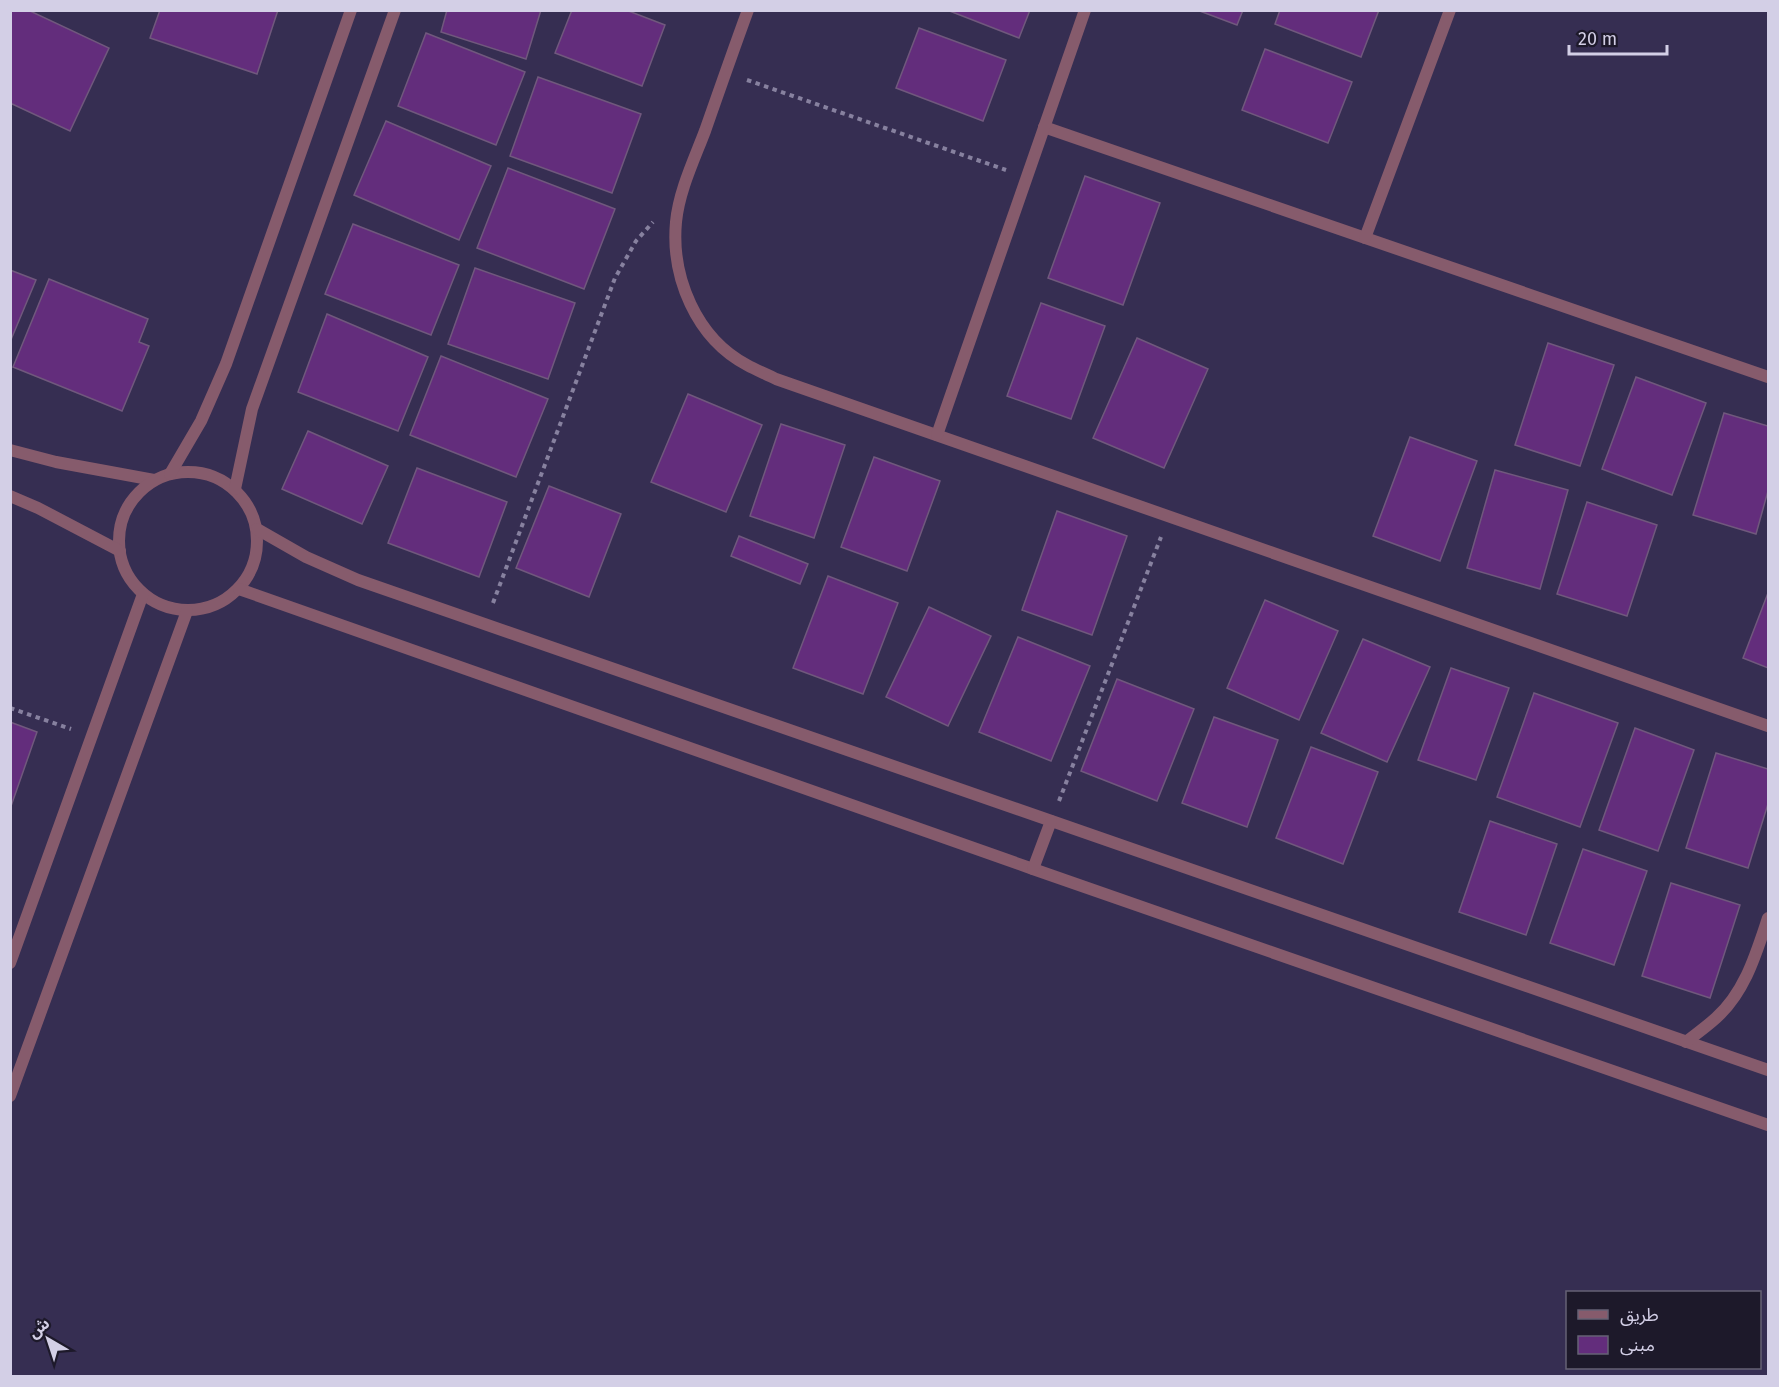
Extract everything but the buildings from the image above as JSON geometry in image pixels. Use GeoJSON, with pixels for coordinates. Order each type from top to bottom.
{"type":"FeatureCollection","features":[{"type":"Feature","properties":{"kind":"street"},"geometry":{"type":"LineString","coordinates":[[170,474],[201,421],[226,364],[351,10]]}},
{"type":"Feature","properties":{"kind":"street"},"geometry":{"type":"LineString","coordinates":[[235,489],[252,409],[395,10]]}},
{"type":"Feature","properties":{"kind":"street"},"geometry":{"type":"LineString","coordinates":[[748,10],[684,188],[676,221],[676,254],[683,287],[697,318],[719,344],[745,365],[776,379],[1768,726]]}},
{"type":"Feature","properties":{"kind":"street"},"geometry":{"type":"LineString","coordinates":[[937,435],[1085,10]]}},
{"type":"Feature","properties":{"kind":"street"},"geometry":{"type":"LineString","coordinates":[[1365,238],[1450,10]]}},
{"type":"Feature","properties":{"kind":"street"},"geometry":{"type":"LineString","coordinates":[[1044,127],[1768,377]]}},
{"type":"Feature","properties":{"kind":"street"},"geometry":{"type":"LineString","coordinates":[[10,450],[56,462],[154,480]]}},
{"type":"Feature","properties":{"kind":"street"},"geometry":{"type":"LineString","coordinates":[[187,471],[204,473],[221,479],[235,489],[253,514],[257,529],[258,550],[251,571],[239,589],[224,601],[206,608],[187,611],[156,603],[143,594],[124,567],[119,535],[130,503],[154,480],[170,474],[187,471]]}},
{"type":"Feature","properties":{"kind":"street"},"geometry":{"type":"LineString","coordinates":[[10,496],[120,551]]}},
{"type":"Feature","properties":{"kind":"street"},"geometry":{"type":"LineString","coordinates":[[257,529],[306,557],[350,577],[1768,1070]]}},
{"type":"Feature","properties":{"kind":"street"},"geometry":{"type":"LineString","coordinates":[[239,589],[1768,1125]]}},
{"type":"Feature","properties":{"kind":"street"},"geometry":{"type":"LineString","coordinates":[[10,963],[143,594]]}},
{"type":"Feature","properties":{"kind":"street"},"geometry":{"type":"LineString","coordinates":[[10,1096],[187,611]]}},
{"type":"Feature","properties":{"kind":"street"},"geometry":{"type":"LineString","coordinates":[[1033,869],[1052,821]]}},
{"type":"Feature","properties":{"kind":"street"},"geometry":{"type":"LineString","coordinates":[[1686,1042],[1717,1017],[1731,1001],[1753,964],[1768,918]]}},
{"type":"Feature","properties":{"kind":"path"},"geometry":{"type":"LineString","coordinates":[[725,73],[1027,177]]}},
{"type":"Feature","properties":{"kind":"path"},"geometry":{"type":"LineString","coordinates":[[486,623],[615,278],[636,241],[657,218]]}},
{"type":"Feature","properties":{"kind":"path"},"geometry":{"type":"LineString","coordinates":[[1052,821],[1169,516]]}},
{"type":"Feature","properties":{"kind":"path"},"geometry":{"type":"LineString","coordinates":[[10,708],[92,736]]}}]}
